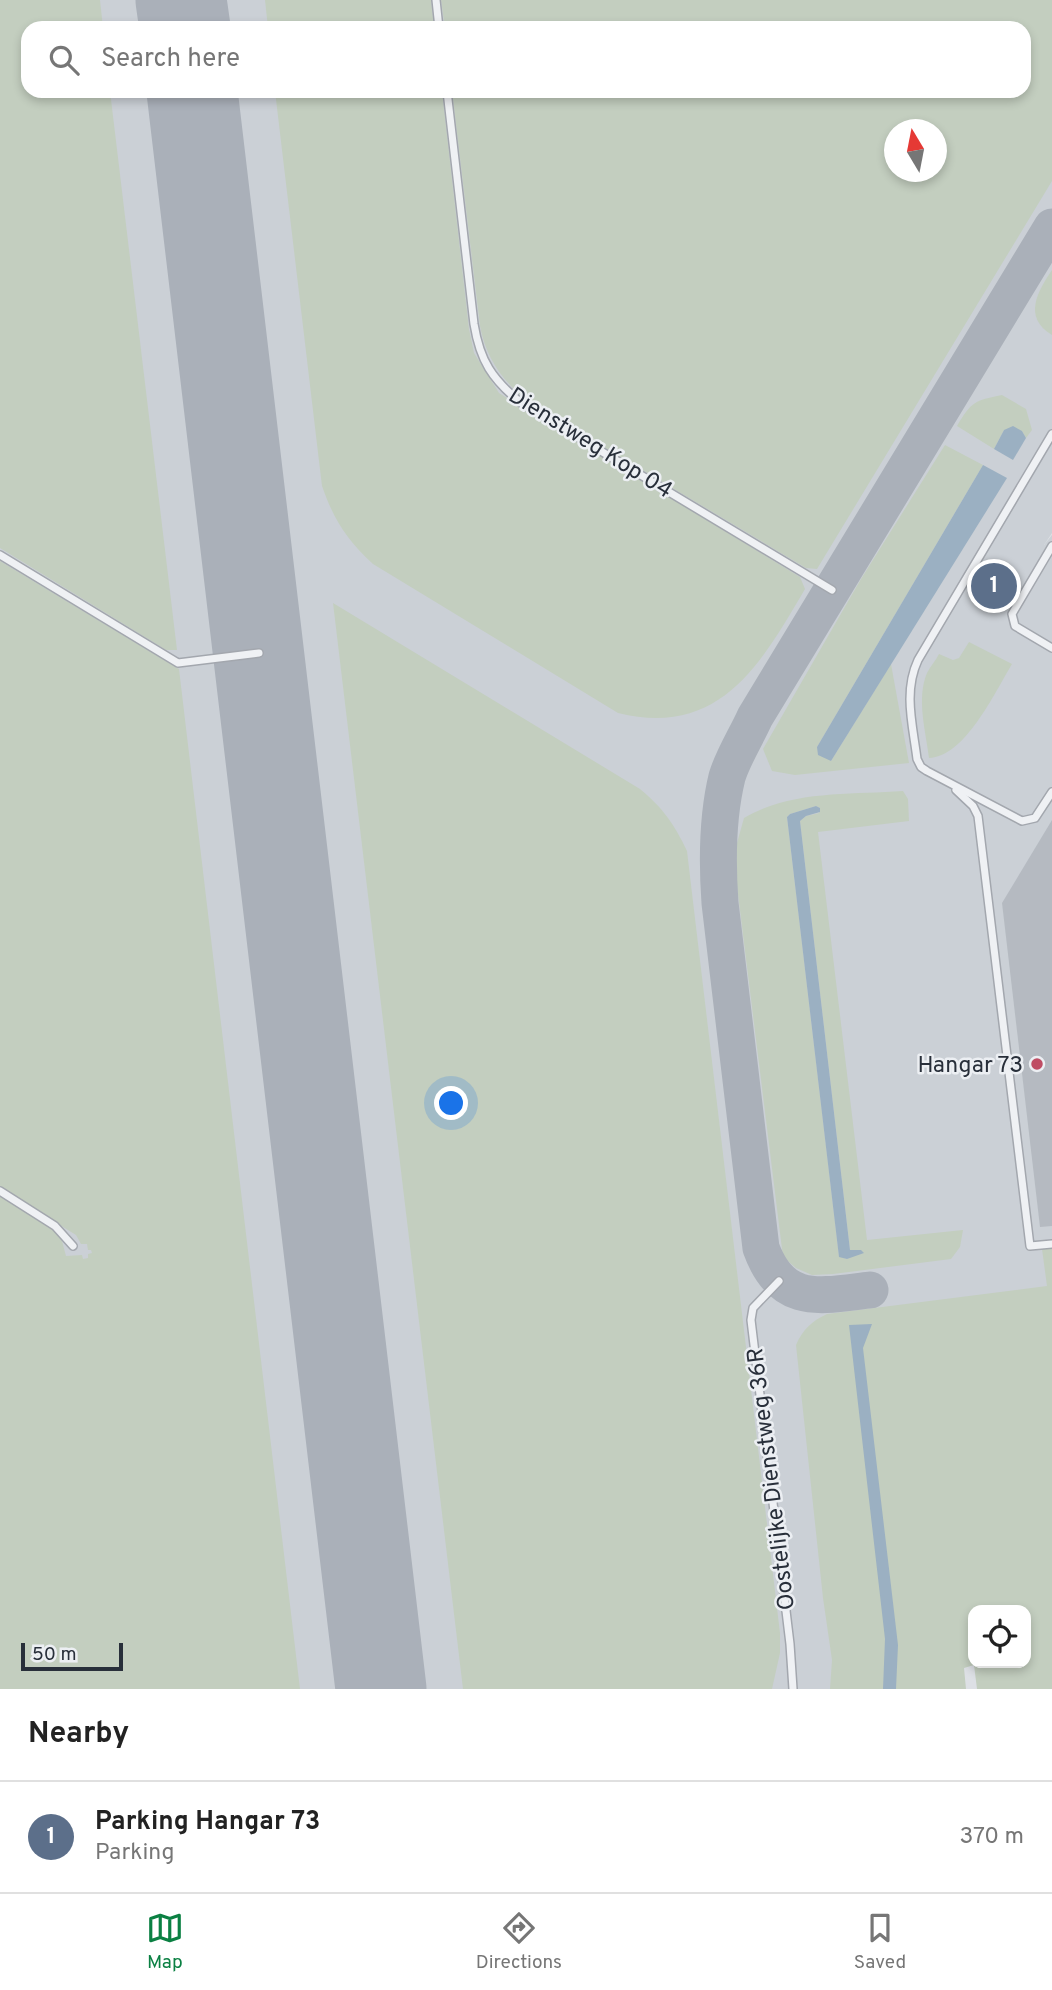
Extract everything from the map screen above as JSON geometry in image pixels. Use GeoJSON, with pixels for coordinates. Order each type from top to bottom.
{"type":"FeatureCollection","features":[{"type":"Feature","properties":{"kind":"lane"},"geometry":{"type":"LineString","coordinates":[[436,0],[438,21]]}},
{"type":"Feature","properties":{"kind":"lane","name":"Dienstweg Kop 04"},"geometry":{"type":"LineString","coordinates":[[448,98],[474,324],[489,372],[522,403],[832,590]]}},
{"type":"Feature","properties":{"kind":"lane"},"geometry":{"type":"LineString","coordinates":[[1052,435],[912,673],[909,697],[917,760],[921,767],[953,787],[973,806],[978,816],[1030,1246],[1052,1244]]}},
{"type":"Feature","properties":{"kind":"lane"},"geometry":{"type":"LineString","coordinates":[[1052,546],[1012,614],[1015,626],[1052,648]]}},
{"type":"Feature","properties":{"kind":"lane"},"geometry":{"type":"LineString","coordinates":[[0,555],[178,663],[259,653]]}},
{"type":"Feature","properties":{"kind":"lane"},"geometry":{"type":"LineString","coordinates":[[953,787],[978,796],[1022,821],[1035,818],[1052,792]]}},
{"type":"Feature","properties":{"kind":"lane"},"geometry":{"type":"LineString","coordinates":[[0,1191],[55,1226],[73,1246]]}},
{"type":"Feature","properties":{"kind":"lane","name":"Oostelijke Dienstweg 36R"},"geometry":{"type":"LineString","coordinates":[[779,1281],[752,1308],[751,1320],[791,1651],[793,1689]]}},
{"type":"Feature","properties":{"kind":"shaded area"},"geometry":{"type":"Polygon","coordinates":[[[0,0],[1052,0],[1052,533],[1044,545],[1052,535],[1052,1290],[883,1689],[0,1689],[0,0]]]}},
{"type":"Feature","properties":{"kind":"green space"},"geometry":{"type":"Polygon","coordinates":[[[0,0],[100,0],[102,21],[21,21],[21,98],[111,98],[177,650],[166,650],[0,548],[0,0]]]}},
{"type":"Feature","properties":{"kind":"green space"},"geometry":{"type":"Polygon","coordinates":[[[265,0],[431,0],[433,21],[267,21],[265,0]]]}},
{"type":"Feature","properties":{"kind":"green space"},"geometry":{"type":"Polygon","coordinates":[[[441,0],[1052,0],[1052,181],[817,569],[806,568],[527,401],[503,376],[491,358],[483,338],[453,98],[1031,98],[1031,21],[444,21],[441,0]]]}},
{"type":"Feature","properties":{"kind":"green space"},"geometry":{"type":"Polygon","coordinates":[[[276,98],[443,98],[469,329],[474,353],[499,393],[800,577],[805,589],[772,644],[753,668],[733,688],[710,705],[684,715],[654,718],[618,713],[373,564],[355,546],[336,519],[322,486],[276,98]]]}},
{"type":"Feature","properties":{"kind":"green space"},"geometry":{"type":"Polygon","coordinates":[[[1052,270],[1052,335],[1037,320],[1035,312],[1038,295],[1052,270]]]}},
{"type":"Feature","properties":{"kind":"green space"},"geometry":{"type":"Polygon","coordinates":[[[1002,395],[1026,409],[1032,430],[1026,438],[1022,431],[1004,430],[994,449],[957,426],[966,411],[975,403],[1002,395]]]}},
{"type":"Feature","properties":{"kind":"green space"},"geometry":{"type":"Polygon","coordinates":[[[945,445],[983,465],[817,747],[831,761],[891,664],[909,763],[795,775],[772,771],[763,749],[861,579],[945,445]]]}},
{"type":"Feature","properties":{"kind":"green space"},"geometry":{"type":"Polygon","coordinates":[[[0,561],[179,669],[300,1689],[0,1689],[0,1195],[54,1229],[62,1241],[66,1256],[82,1255],[83,1259],[92,1253],[87,1244],[81,1244],[76,1235],[0,1188],[0,561]]]}},
{"type":"Feature","properties":{"kind":"green space"},"geometry":{"type":"Polygon","coordinates":[[[333,603],[640,789],[667,817],[687,851],[780,1633],[780,1653],[772,1689],[463,1689],[333,603]]]}},
{"type":"Feature","properties":{"kind":"green space"},"geometry":{"type":"Polygon","coordinates":[[[969,642],[1012,664],[988,706],[967,735],[942,755],[929,758],[922,704],[927,673],[939,654],[953,660],[959,658],[969,642]]]}},
{"type":"Feature","properties":{"kind":"green space"},"geometry":{"type":"Polygon","coordinates":[[[903,791],[908,799],[909,821],[818,832],[867,1240],[963,1230],[960,1247],[951,1259],[812,1275],[796,1268],[783,1257],[735,870],[737,843],[744,818],[781,803],[821,796],[903,791]],[[816,806],[787,817],[839,1256],[847,1259],[861,1250],[850,1250],[800,821],[806,816],[819,813],[820,808],[816,806]]]}},
{"type":"Feature","properties":{"kind":"green space"},"geometry":{"type":"Polygon","coordinates":[[[1052,1248],[1052,1689],[977,1689],[974,1668],[1031,1668],[1031,1605],[968,1605],[968,1667],[964,1668],[966,1689],[830,1689],[832,1660],[796,1345],[808,1326],[827,1314],[1047,1286],[1042,1249],[1052,1248]]]}},
{"type":"Feature","properties":{"kind":"water"},"geometry":{"type":"Polygon","coordinates":[[[1013,426],[1022,431],[1026,438],[1013,460],[994,449],[1004,430],[1013,426]]]}},
{"type":"Feature","properties":{"kind":"water"},"geometry":{"type":"Polygon","coordinates":[[[983,465],[1007,478],[831,761],[818,755],[817,747],[983,465]]]}},
{"type":"Feature","properties":{"kind":"water"},"geometry":{"type":"Polygon","coordinates":[[[816,806],[820,808],[820,812],[800,821],[850,1250],[861,1250],[864,1253],[847,1259],[839,1257],[787,817],[816,806]]]}},
{"type":"Feature","properties":{"kind":"water"},"geometry":{"type":"Polygon","coordinates":[[[872,1324],[863,1348],[898,1645],[896,1689],[883,1689],[885,1639],[849,1325],[872,1324]]]}},
{"type":"Feature","properties":{"kind":"building","name":"Hangar 73"},"geometry":{"type":"Polygon","coordinates":[[[1052,820],[1052,1226],[1040,1227],[1002,903],[1052,820]]]}},
{"type":"Feature","properties":{"kind":"taxiway"},"geometry":{"type":"LineString","coordinates":[[870,1290],[819,1295],[791,1288],[780,1280],[770,1267],[761,1248],[720,903],[718,871],[721,808],[727,777],[755,717],[1052,227]]}},
{"type":"Feature","properties":{"kind":"runway"},"geometry":{"type":"LineString","coordinates":[[181,0],[184,21]]}},
{"type":"Feature","properties":{"kind":"runway"},"geometry":{"type":"LineString","coordinates":[[193,98],[381,1689]]}},
{"type":"Feature","properties":{"kind":"place","name":"Parking Hangar 73"},"geometry":{"type":"Point","coordinates":[994,586]}},
{"type":"Feature","properties":{"kind":"place","name":"Hangar 73"},"geometry":{"type":"Point","coordinates":[1037,1064]}}]}
